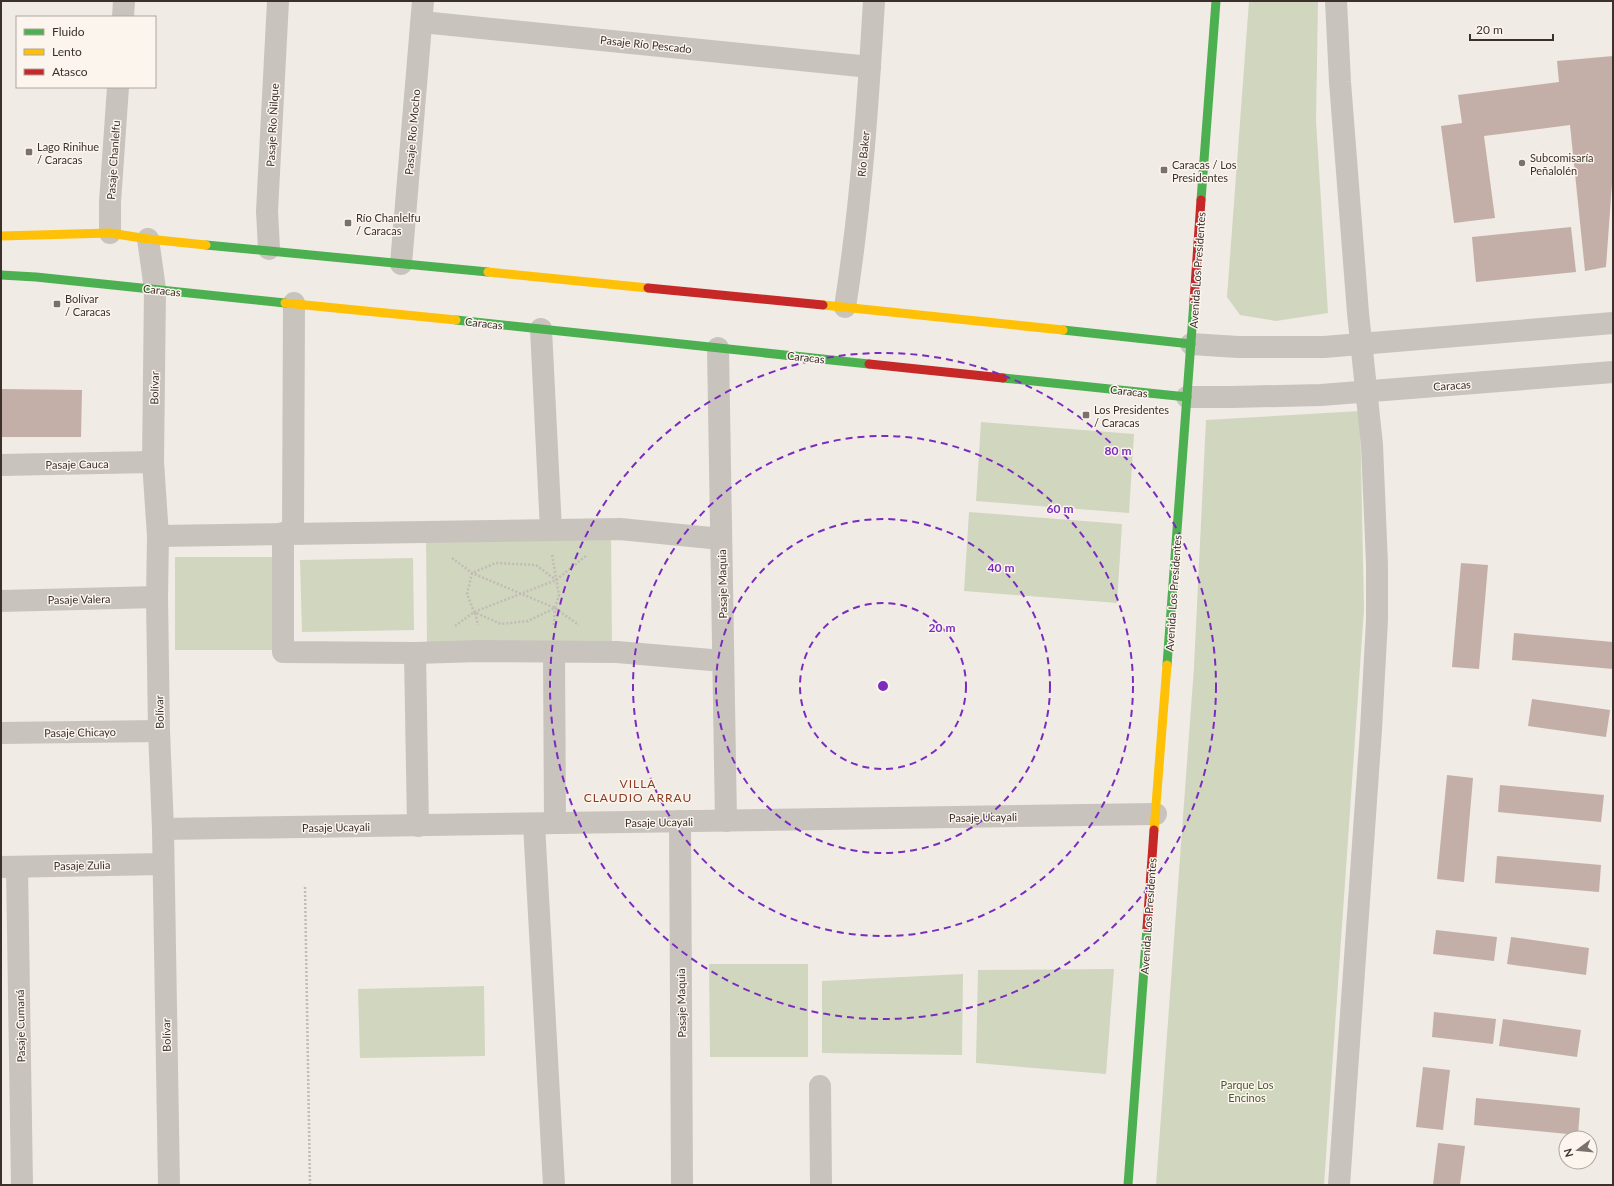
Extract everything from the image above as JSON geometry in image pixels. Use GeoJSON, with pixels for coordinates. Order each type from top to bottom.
{"type":"FeatureCollection","features":[{"type":"Feature","properties":{"kind":"street"},"geometry":{"type":"LineString","coordinates":[[123,16],[124,1]]}},
{"type":"Feature","properties":{"kind":"street","name":"Pasaje Río Ñilque"},"geometry":{"type":"LineString","coordinates":[[269,250],[267,211],[278,1]]}},
{"type":"Feature","properties":{"kind":"street","name":"Río Baker"},"geometry":{"type":"LineString","coordinates":[[845,307],[857,214],[870,67],[874,1]]}},
{"type":"Feature","properties":{"kind":"street","name":"Avenida Los Presidentes"},"geometry":{"type":"LineString","coordinates":[[1128,1185],[1216,1]]}},
{"type":"Feature","properties":{"kind":"street"},"geometry":{"type":"LineString","coordinates":[[1336,1],[1341,90],[1358,313],[1367,391],[1376,507],[1378,564],[1377,620],[1370,738],[1339,1185]]}},
{"type":"Feature","properties":{"kind":"street","name":"Pasaje Río Pescado"},"geometry":{"type":"LineString","coordinates":[[422,11],[870,67]]}},
{"type":"Feature","properties":{"kind":"street","name":"Pasaje Río Mocho"},"geometry":{"type":"LineString","coordinates":[[401,264],[422,11]]}},
{"type":"Feature","properties":{"kind":"street","name":"Pasaje Chanlelfu"},"geometry":{"type":"LineString","coordinates":[[110,233],[110,202],[118,88]]}},
{"type":"Feature","properties":{"kind":"street"},"geometry":{"type":"LineString","coordinates":[[1,236],[110,233],[148,239],[845,307],[1191,344],[1286,348],[1362,344],[1613,323]]}},
{"type":"Feature","properties":{"kind":"street","name":"Bolívar"},"geometry":{"type":"LineString","coordinates":[[148,239],[155,289],[154,462],[158,536],[157,597],[159,731],[163,829],[169,1185]]}},
{"type":"Feature","properties":{"kind":"street","name":"Caracas"},"geometry":{"type":"LineString","coordinates":[[1,275],[36,277],[294,303],[1187,397],[1275,396],[1367,391],[1613,372]]}},
{"type":"Feature","properties":{"kind":"street"},"geometry":{"type":"LineString","coordinates":[[294,303],[288,533],[283,652],[617,652],[723,661]]}},
{"type":"Feature","properties":{"kind":"street"},"geometry":{"type":"LineString","coordinates":[[541,329],[551,530]]}},
{"type":"Feature","properties":{"kind":"street","name":"Pasaje Maquia"},"geometry":{"type":"LineString","coordinates":[[718,348],[726,821]]}},
{"type":"Feature","properties":{"kind":"street","name":"Pasaje Cauca"},"geometry":{"type":"LineString","coordinates":[[1,465],[154,462]]}},
{"type":"Feature","properties":{"kind":"street"},"geometry":{"type":"LineString","coordinates":[[158,536],[620,529],[721,539]]}},
{"type":"Feature","properties":{"kind":"street","name":"Pasaje Valera"},"geometry":{"type":"LineString","coordinates":[[1,601],[157,597]]}},
{"type":"Feature","properties":{"kind":"street"},"geometry":{"type":"LineString","coordinates":[[554,652],[545,824],[554,1185]]}},
{"type":"Feature","properties":{"kind":"street"},"geometry":{"type":"LineString","coordinates":[[415,653],[418,826]]}},
{"type":"Feature","properties":{"kind":"street","name":"Pasaje Chicayo"},"geometry":{"type":"LineString","coordinates":[[1,734],[159,731]]}},
{"type":"Feature","properties":{"kind":"street","name":"Pasaje Ucayali"},"geometry":{"type":"LineString","coordinates":[[163,829],[1156,814]]}},
{"type":"Feature","properties":{"kind":"street","name":"Pasaje Maquia"},"geometry":{"type":"LineString","coordinates":[[680,821],[682,1185]]}},
{"type":"Feature","properties":{"kind":"street","name":"Pasaje Zulia"},"geometry":{"type":"LineString","coordinates":[[9,867],[163,864]]}},
{"type":"Feature","properties":{"kind":"street","name":"Pasaje Cumaná"},"geometry":{"type":"LineString","coordinates":[[9,867],[22,1185]]}},
{"type":"Feature","properties":{"kind":"street"},"geometry":{"type":"LineString","coordinates":[[820,1086],[822,1185]]}},
{"type":"Feature","properties":{"kind":"path"},"geometry":{"type":"LineString","coordinates":[[455,626],[474,612],[556,580],[620,529]]}},
{"type":"Feature","properties":{"kind":"path"},"geometry":{"type":"LineString","coordinates":[[418,531],[472,573],[555,608],[580,626]]}},
{"type":"Feature","properties":{"kind":"path"},"geometry":{"type":"LineString","coordinates":[[496,563],[536,566],[556,580],[559,595],[555,608],[528,621],[501,624],[474,612],[467,594],[472,573],[496,563]]}},
{"type":"Feature","properties":{"kind":"path"},"geometry":{"type":"LineString","coordinates":[[305,887],[310,1185]]}},
{"type":"Feature","properties":{"kind":"green space"},"geometry":{"type":"Polygon","coordinates":[[[1249,1],[1318,1],[1316,121],[1328,313],[1276,321],[1240,315],[1227,297],[1249,1]]]}},
{"type":"Feature","properties":{"kind":"green space","name":"Parque Los Encinos"},"geometry":{"type":"Polygon","coordinates":[[[1360,411],[1364,609],[1324,1185],[1156,1185],[1194,667],[1206,420],[1360,411]]]}},
{"type":"Feature","properties":{"kind":"green space"},"geometry":{"type":"Polygon","coordinates":[[[981,422],[1134,434],[1129,513],[976,501],[981,422]]]}},
{"type":"Feature","properties":{"kind":"green space"},"geometry":{"type":"Polygon","coordinates":[[[969,512],[1122,524],[1117,603],[964,591],[969,512]]]}},
{"type":"Feature","properties":{"kind":"green space"},"geometry":{"type":"Polygon","coordinates":[[[611,534],[612,646],[427,647],[426,535],[611,534]]]}},
{"type":"Feature","properties":{"kind":"green space"},"geometry":{"type":"Polygon","coordinates":[[[175,557],[273,557],[273,650],[175,650],[175,557]]]}},
{"type":"Feature","properties":{"kind":"green space"},"geometry":{"type":"Polygon","coordinates":[[[413,558],[414,630],[302,632],[300,560],[413,558]]]}},
{"type":"Feature","properties":{"kind":"green space"},"geometry":{"type":"Polygon","coordinates":[[[709,964],[808,964],[808,1057],[710,1057],[709,964]]]}},
{"type":"Feature","properties":{"kind":"green space"},"geometry":{"type":"Polygon","coordinates":[[[1114,969],[1106,1074],[976,1063],[978,970],[1114,969]]]}},
{"type":"Feature","properties":{"kind":"green space"},"geometry":{"type":"Polygon","coordinates":[[[963,974],[962,1055],[822,1053],[822,981],[963,974]]]}},
{"type":"Feature","properties":{"kind":"green space"},"geometry":{"type":"Polygon","coordinates":[[[484,986],[485,1056],[360,1058],[358,989],[484,986]]]}},
{"type":"Feature","properties":{"kind":"building"},"geometry":{"type":"Polygon","coordinates":[[[1613,56],[1613,169],[1606,267],[1585,271],[1570,125],[1484,136],[1495,218],[1454,223],[1441,126],[1462,123],[1458,95],[1559,82],[1557,61],[1613,56]]]}},
{"type":"Feature","properties":{"kind":"building"},"geometry":{"type":"Polygon","coordinates":[[[1571,227],[1576,272],[1476,282],[1472,237],[1571,227]]]}},
{"type":"Feature","properties":{"kind":"building"},"geometry":{"type":"Polygon","coordinates":[[[1,389],[82,390],[81,437],[1,437],[1,389]]]}},
{"type":"Feature","properties":{"kind":"building"},"geometry":{"type":"Polygon","coordinates":[[[1461,563],[1488,565],[1479,669],[1452,667],[1461,563]]]}},
{"type":"Feature","properties":{"kind":"building"},"geometry":{"type":"Polygon","coordinates":[[[1514,633],[1613,642],[1613,669],[1512,660],[1514,633]]]}},
{"type":"Feature","properties":{"kind":"building"},"geometry":{"type":"Polygon","coordinates":[[[1532,699],[1610,710],[1606,737],[1528,726],[1532,699]]]}},
{"type":"Feature","properties":{"kind":"building"},"geometry":{"type":"Polygon","coordinates":[[[1447,775],[1473,778],[1464,882],[1437,879],[1447,775]]]}},
{"type":"Feature","properties":{"kind":"building"},"geometry":{"type":"Polygon","coordinates":[[[1500,785],[1604,795],[1601,822],[1498,812],[1500,785]]]}},
{"type":"Feature","properties":{"kind":"building"},"geometry":{"type":"Polygon","coordinates":[[[1497,856],[1601,865],[1599,892],[1495,883],[1497,856]]]}},
{"type":"Feature","properties":{"kind":"building"},"geometry":{"type":"Polygon","coordinates":[[[1436,930],[1497,937],[1494,961],[1433,954],[1436,930]]]}},
{"type":"Feature","properties":{"kind":"building"},"geometry":{"type":"Polygon","coordinates":[[[1511,937],[1589,948],[1586,975],[1507,964],[1511,937]]]}},
{"type":"Feature","properties":{"kind":"building"},"geometry":{"type":"Polygon","coordinates":[[[1434,1012],[1496,1019],[1493,1044],[1432,1037],[1434,1012]]]}},
{"type":"Feature","properties":{"kind":"building"},"geometry":{"type":"Polygon","coordinates":[[[1503,1019],[1581,1030],[1577,1057],[1499,1046],[1503,1019]]]}},
{"type":"Feature","properties":{"kind":"building"},"geometry":{"type":"Polygon","coordinates":[[[1423,1067],[1450,1070],[1443,1130],[1416,1127],[1423,1067]]]}},
{"type":"Feature","properties":{"kind":"building"},"geometry":{"type":"Polygon","coordinates":[[[1476,1098],[1580,1108],[1578,1130],[1558,1130],[1558,1133],[1474,1125],[1476,1098]]]}},
{"type":"Feature","properties":{"kind":"building"},"geometry":{"type":"Polygon","coordinates":[[[1438,1143],[1465,1146],[1460,1185],[1433,1185],[1438,1143]]]}},
{"type":"Feature","properties":{"kind":"traffic: fast"},"geometry":{"type":"LineString","coordinates":[[1201,200],[1216,1]]}},
{"type":"Feature","properties":{"kind":"traffic: fast"},"geometry":{"type":"LineString","coordinates":[[206,245],[488,272]]}},
{"type":"Feature","properties":{"kind":"traffic: fast"},"geometry":{"type":"LineString","coordinates":[[1,275],[36,277],[285,303]]}},
{"type":"Feature","properties":{"kind":"traffic: fast"},"geometry":{"type":"LineString","coordinates":[[1167,665],[1194,301]]}},
{"type":"Feature","properties":{"kind":"traffic: fast"},"geometry":{"type":"LineString","coordinates":[[456,320],[869,364]]}},
{"type":"Feature","properties":{"kind":"traffic: fast"},"geometry":{"type":"LineString","coordinates":[[1063,330],[1191,344]]}},
{"type":"Feature","properties":{"kind":"traffic: fast"},"geometry":{"type":"LineString","coordinates":[[1003,378],[1187,397]]}},
{"type":"Feature","properties":{"kind":"traffic: fast"},"geometry":{"type":"LineString","coordinates":[[1128,1185],[1147,928]]}},
{"type":"Feature","properties":{"kind":"traffic: slow"},"geometry":{"type":"LineString","coordinates":[[1,236],[110,233],[148,239],[206,245]]}},
{"type":"Feature","properties":{"kind":"traffic: slow"},"geometry":{"type":"LineString","coordinates":[[488,272],[648,288]]}},
{"type":"Feature","properties":{"kind":"traffic: slow"},"geometry":{"type":"LineString","coordinates":[[285,303],[456,320]]}},
{"type":"Feature","properties":{"kind":"traffic: slow"},"geometry":{"type":"LineString","coordinates":[[823,305],[1063,330]]}},
{"type":"Feature","properties":{"kind":"traffic: slow"},"geometry":{"type":"LineString","coordinates":[[1154,830],[1167,665]]}},
{"type":"Feature","properties":{"kind":"traffic: jam"},"geometry":{"type":"LineString","coordinates":[[1194,301],[1201,200]]}},
{"type":"Feature","properties":{"kind":"traffic: jam"},"geometry":{"type":"LineString","coordinates":[[648,288],[823,305]]}},
{"type":"Feature","properties":{"kind":"traffic: jam"},"geometry":{"type":"LineString","coordinates":[[869,364],[1003,378]]}},
{"type":"Feature","properties":{"kind":"traffic: jam"},"geometry":{"type":"LineString","coordinates":[[1147,928],[1154,830]]}},
{"type":"Feature","properties":{"kind":"place","name":"Lago Rinihue / Caracas"},"geometry":{"type":"Point","coordinates":[29,152]}},
{"type":"Feature","properties":{"kind":"place","name":"Subcomisaría Peñalolén"},"geometry":{"type":"Point","coordinates":[1522,163]}},
{"type":"Feature","properties":{"kind":"place","name":"Caracas / Los Presidentes"},"geometry":{"type":"Point","coordinates":[1164,170]}},
{"type":"Feature","properties":{"kind":"place","name":"Río Chanlelfu / Caracas"},"geometry":{"type":"Point","coordinates":[348,223]}},
{"type":"Feature","properties":{"kind":"place","name":"Bolívar / Caracas"},"geometry":{"type":"Point","coordinates":[57,304]}},
{"type":"Feature","properties":{"kind":"place","name":"Los Presidentes / Caracas"},"geometry":{"type":"Point","coordinates":[1086,415]}},
{"type":"Feature","properties":{"kind":"district","name":"VILLA CLAUDIO ARRAU"},"geometry":{"type":"Point","coordinates":[638,790]}}]}
